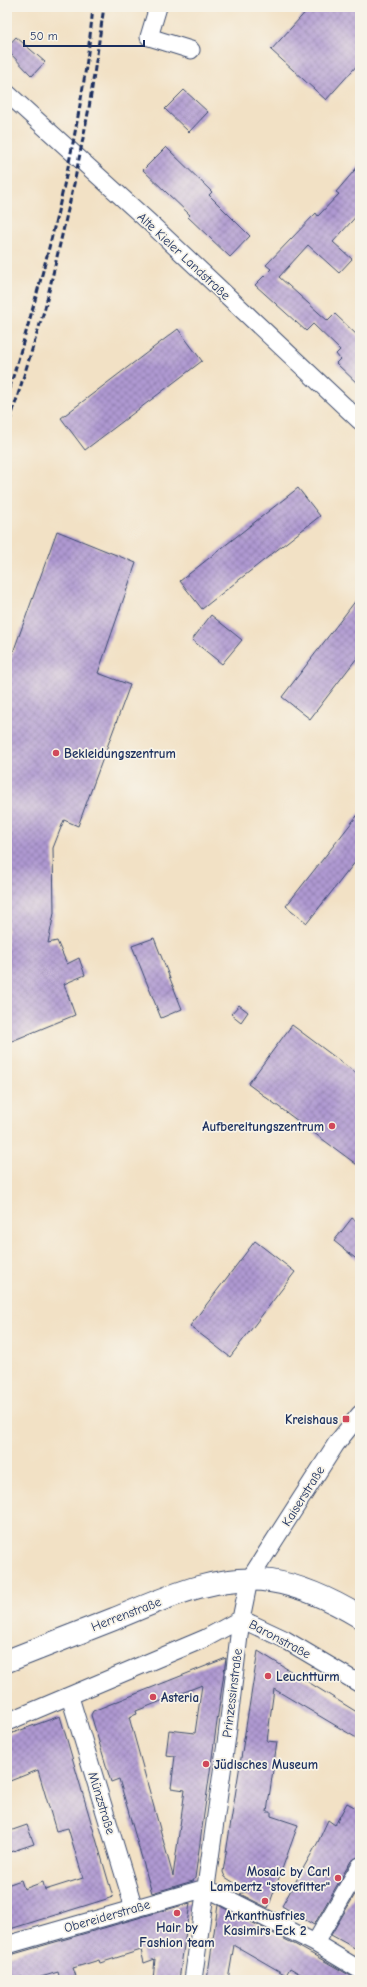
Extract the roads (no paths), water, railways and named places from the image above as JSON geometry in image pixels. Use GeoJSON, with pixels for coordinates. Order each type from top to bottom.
{"type":"FeatureCollection","features":[{"type":"Feature","properties":{"kind":"main road"},"geometry":{"type":"LineString","coordinates":[[249,1580],[269,1581],[304,1589],[339,1604],[360,1616]]}},
{"type":"Feature","properties":{"kind":"main road","name":"Herrenstraße"},"geometry":{"type":"LineString","coordinates":[[7,1661],[195,1588],[219,1582],[249,1580]]}},
{"type":"Feature","properties":{"kind":"street"},"geometry":{"type":"LineString","coordinates":[[158,7],[149,37],[191,50]]}},
{"type":"Feature","properties":{"kind":"street","name":"Alte Kieler Landstraße"},"geometry":{"type":"LineString","coordinates":[[7,93],[149,222],[360,421]]}},
{"type":"Feature","properties":{"kind":"street","name":"Kaiserstraße"},"geometry":{"type":"LineString","coordinates":[[249,1580],[336,1444],[360,1414]]}},
{"type":"Feature","properties":{"kind":"street","name":"Prinzessinstraße"},"geometry":{"type":"LineString","coordinates":[[193,1980],[241,1619],[249,1580]]}},
{"type":"Feature","properties":{"kind":"street"},"geometry":{"type":"LineString","coordinates":[[7,1722],[70,1697],[206,1638],[241,1619]]}},
{"type":"Feature","properties":{"kind":"street","name":"Baronstraße"},"geometry":{"type":"LineString","coordinates":[[241,1619],[284,1639],[360,1684]]}},
{"type":"Feature","properties":{"kind":"street","name":"Münzstraße"},"geometry":{"type":"LineString","coordinates":[[70,1697],[134,1908]]}},
{"type":"Feature","properties":{"kind":"street"},"geometry":{"type":"LineString","coordinates":[[315,1943],[360,1866]]}},
{"type":"Feature","properties":{"kind":"street"},"geometry":{"type":"LineString","coordinates":[[206,1888],[315,1943],[360,1970]]}},
{"type":"Feature","properties":{"kind":"street","name":"Obereiderstraße"},"geometry":{"type":"LineString","coordinates":[[7,1945],[206,1888]]}},
{"type":"Feature","properties":{"kind":"railway"},"geometry":{"type":"LineString","coordinates":[[7,397],[48,253],[71,155],[80,106],[93,7]]}},
{"type":"Feature","properties":{"kind":"railway"},"geometry":{"type":"LineString","coordinates":[[7,430],[45,308],[74,184],[89,108],[104,7]]}},
{"type":"Feature","properties":{"kind":"place","name":"Bekleidungszentrum"},"geometry":{"type":"Point","coordinates":[56,753]}},
{"type":"Feature","properties":{"kind":"place","name":"Aufbereitungszentrum"},"geometry":{"type":"Point","coordinates":[332,1126]}},
{"type":"Feature","properties":{"kind":"place","name":"Kreishaus"},"geometry":{"type":"Point","coordinates":[346,1419]}},
{"type":"Feature","properties":{"kind":"place","name":"Leuchtturm"},"geometry":{"type":"Point","coordinates":[268,1676]}},
{"type":"Feature","properties":{"kind":"place","name":"Asteria"},"geometry":{"type":"Point","coordinates":[153,1697]}},
{"type":"Feature","properties":{"kind":"place","name":"Jüdisches Museum"},"geometry":{"type":"Point","coordinates":[206,1764]}},
{"type":"Feature","properties":{"kind":"place","name":"Mosaic by Carl Lambertz \"stovefitter\""},"geometry":{"type":"Point","coordinates":[338,1878]}},
{"type":"Feature","properties":{"kind":"place","name":"Arkanthusfries Kasimirs Eck 2"},"geometry":{"type":"Point","coordinates":[265,1901]}},
{"type":"Feature","properties":{"kind":"place","name":"Hair by Fashion team"},"geometry":{"type":"Point","coordinates":[177,1913]}}]}
